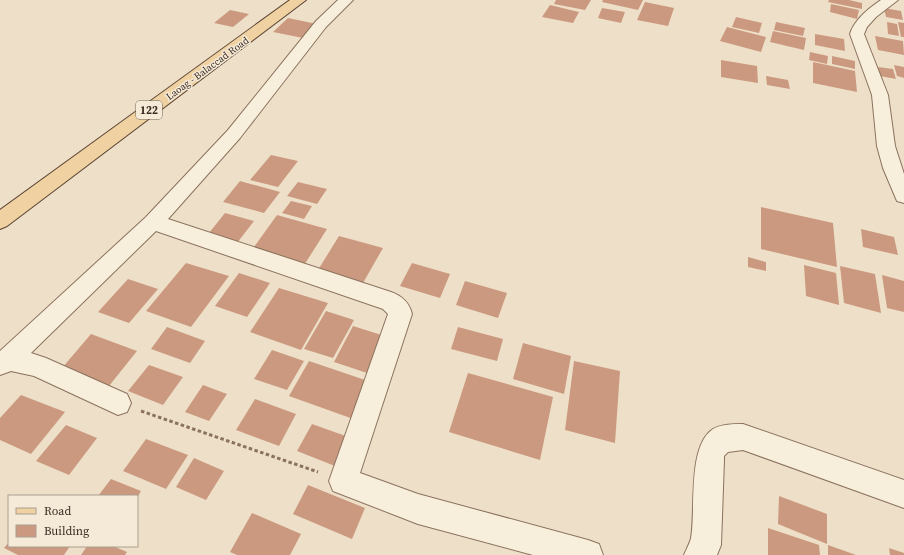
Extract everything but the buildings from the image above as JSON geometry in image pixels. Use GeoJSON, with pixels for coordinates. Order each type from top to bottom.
{"type":"FeatureCollection","features":[{"type":"Feature","properties":{"kind":"main road","name":"Laoag - Balaccad Road"},"geometry":{"type":"LineString","coordinates":[[0,221],[299,0]]}},
{"type":"Feature","properties":{"kind":"street"},"geometry":{"type":"LineString","coordinates":[[4,361],[153,222],[234,134],[321,24],[346,0]]}},
{"type":"Feature","properties":{"kind":"street"},"geometry":{"type":"LineString","coordinates":[[891,0],[885,2],[877,8],[857,32],[858,39],[880,94],[886,146],[892,168],[904,196]]}},
{"type":"Feature","properties":{"kind":"street"},"geometry":{"type":"LineString","coordinates":[[896,0],[904,2]]}},
{"type":"Feature","properties":{"kind":"street"},"geometry":{"type":"LineString","coordinates":[[153,222],[391,302],[399,309],[400,314],[343,481],[418,509],[588,555]]}},
{"type":"Feature","properties":{"kind":"street"},"geometry":{"type":"LineString","coordinates":[[4,361],[37,366],[118,403]]}},
{"type":"Feature","properties":{"kind":"street"},"geometry":{"type":"LineString","coordinates":[[699,555],[706,545],[711,454],[712,449],[722,439],[743,437],[904,494]]}},
{"type":"Feature","properties":{"kind":"path"},"geometry":{"type":"LineString","coordinates":[[118,403],[343,481]]}}]}
